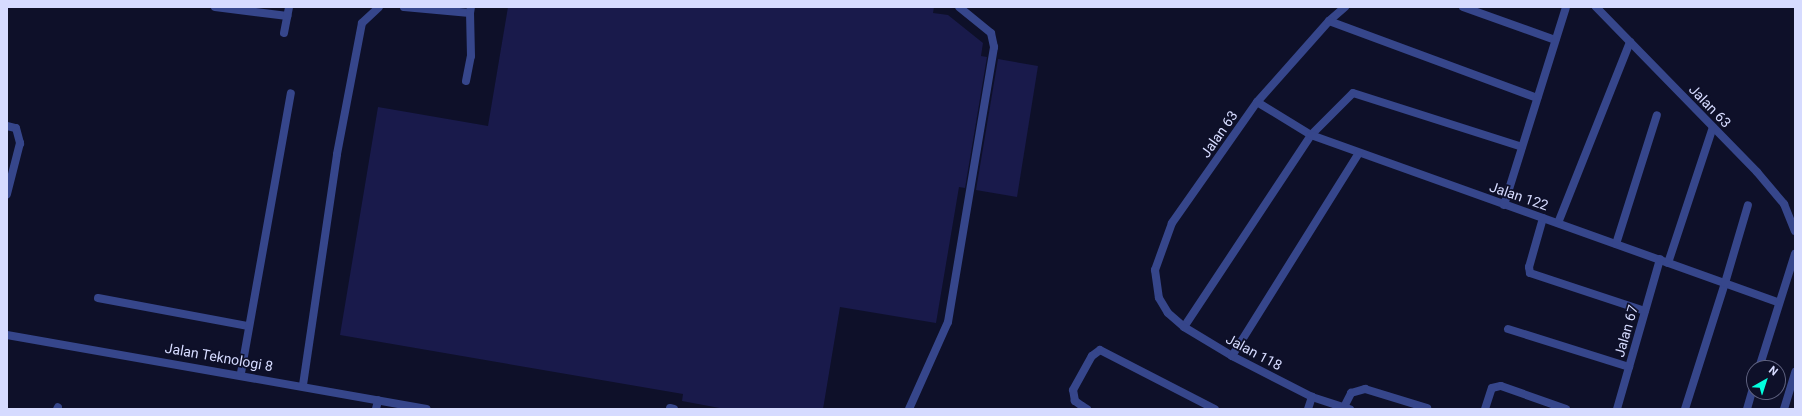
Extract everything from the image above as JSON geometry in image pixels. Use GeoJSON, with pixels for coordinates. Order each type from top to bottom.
{"type":"FeatureCollection","features":[{"type":"Feature","properties":{"kind":"street"},"geometry":{"type":"LineString","coordinates":[[215,7],[287,16]]}},
{"type":"Feature","properties":{"kind":"street"},"geometry":{"type":"LineString","coordinates":[[284,33],[289,7]]}},
{"type":"Feature","properties":{"kind":"street"},"geometry":{"type":"LineString","coordinates":[[303,385],[337,154],[362,23],[379,7]]}},
{"type":"Feature","properties":{"kind":"street"},"geometry":{"type":"LineString","coordinates":[[404,7],[470,10],[471,56],[466,82]]}},
{"type":"Feature","properties":{"kind":"street"},"geometry":{"type":"LineString","coordinates":[[909,409],[948,322],[994,47],[991,33],[959,7]]}},
{"type":"Feature","properties":{"kind":"street","name":"Jalan 63"},"geometry":{"type":"LineString","coordinates":[[1159,298],[1155,270],[1161,245],[1172,223],[1257,102],[1328,20],[1345,7]]}},
{"type":"Feature","properties":{"kind":"street"},"geometry":{"type":"LineString","coordinates":[[1463,7],[1555,40]]}},
{"type":"Feature","properties":{"kind":"street"},"geometry":{"type":"LineString","coordinates":[[1504,205],[1566,7]]}},
{"type":"Feature","properties":{"kind":"street","name":"Jalan 63"},"geometry":{"type":"LineString","coordinates":[[1596,7],[1713,127],[1784,204],[1795,231]]}},
{"type":"Feature","properties":{"kind":"street"},"geometry":{"type":"LineString","coordinates":[[1328,20],[1537,98]]}},
{"type":"Feature","properties":{"kind":"street"},"geometry":{"type":"LineString","coordinates":[[1558,224],[1630,42]]}},
{"type":"Feature","properties":{"kind":"street"},"geometry":{"type":"LineString","coordinates":[[1184,327],[1311,135],[1353,93],[1522,147]]}},
{"type":"Feature","properties":{"kind":"street"},"geometry":{"type":"LineString","coordinates":[[241,373],[248,326],[291,94]]}},
{"type":"Feature","properties":{"kind":"street","name":"Jalan 122"},"geometry":{"type":"LineString","coordinates":[[1257,102],[1311,135],[1778,302]]}},
{"type":"Feature","properties":{"kind":"street"},"geometry":{"type":"LineString","coordinates":[[1616,244],[1657,115]]}},
{"type":"Feature","properties":{"kind":"street"},"geometry":{"type":"LineString","coordinates":[[7,126],[16,128],[20,143],[7,194]]}},
{"type":"Feature","properties":{"kind":"street"},"geometry":{"type":"LineString","coordinates":[[1668,263],[1713,127]]}},
{"type":"Feature","properties":{"kind":"street"},"geometry":{"type":"LineString","coordinates":[[1232,356],[1359,153]]}},
{"type":"Feature","properties":{"kind":"street"},"geometry":{"type":"LineString","coordinates":[[1685,409],[1748,205]]}},
{"type":"Feature","properties":{"kind":"street"},"geometry":{"type":"LineString","coordinates":[[1543,218],[1529,267],[1530,273],[1645,311]]}},
{"type":"Feature","properties":{"kind":"street"},"geometry":{"type":"LineString","coordinates":[[1761,360],[1778,302],[1795,254]]}},
{"type":"Feature","properties":{"kind":"street","name":"Jalan 67"},"geometry":{"type":"LineString","coordinates":[[1617,409],[1660,259]]}},
{"type":"Feature","properties":{"kind":"street"},"geometry":{"type":"LineString","coordinates":[[98,298],[248,326]]}},
{"type":"Feature","properties":{"kind":"street","name":"Jalan 118"},"geometry":{"type":"LineString","coordinates":[[1159,298],[1168,313],[1184,327],[1232,356],[1312,397],[1347,408]]}},
{"type":"Feature","properties":{"kind":"street"},"geometry":{"type":"LineString","coordinates":[[1508,329],[1629,367]]}},
{"type":"Feature","properties":{"kind":"street","name":"Jalan Teknologi 8"},"geometry":{"type":"LineString","coordinates":[[7,334],[241,373],[426,409]]}},
{"type":"Feature","properties":{"kind":"street"},"geometry":{"type":"LineString","coordinates":[[1084,408],[1074,401],[1073,390],[1092,356],[1100,350],[1215,409]]}},
{"type":"Feature","properties":{"kind":"street"},"geometry":{"type":"LineString","coordinates":[[1784,409],[1795,372]]}},
{"type":"Feature","properties":{"kind":"street"},"geometry":{"type":"LineString","coordinates":[[1485,409],[1492,388],[1501,386],[1566,409]]}},
{"type":"Feature","properties":{"kind":"street"},"geometry":{"type":"LineString","coordinates":[[1347,408],[1350,393],[1364,389],[1427,408]]}},
{"type":"Feature","properties":{"kind":"street"},"geometry":{"type":"LineString","coordinates":[[1308,409],[1312,397]]}},
{"type":"Feature","properties":{"kind":"street"},"geometry":{"type":"LineString","coordinates":[[376,409],[378,400]]}},
{"type":"Feature","properties":{"kind":"building"},"geometry":{"type":"Polygon","coordinates":[[[508,7],[934,7],[933,13],[948,15],[983,43],[981,56],[987,57],[965,188],[959,187],[936,323],[840,307],[823,409],[725,409],[682,401],[683,394],[340,335],[378,107],[488,126],[508,7]]]}},
{"type":"Feature","properties":{"kind":"building"},"geometry":{"type":"Polygon","coordinates":[[[998,59],[1038,66],[1017,197],[976,190],[998,59]]]}}]}
